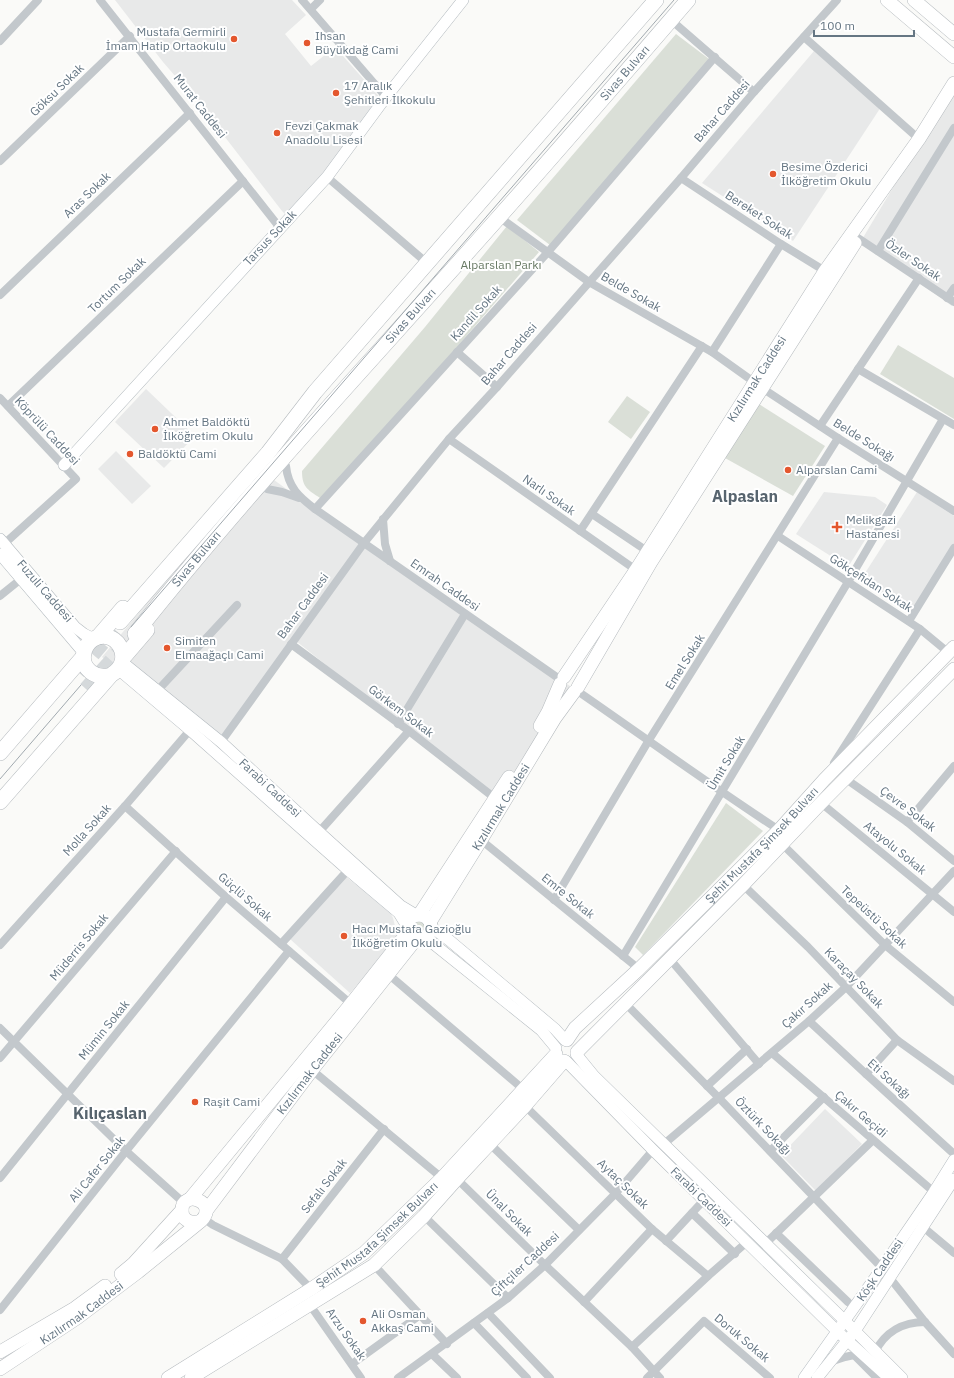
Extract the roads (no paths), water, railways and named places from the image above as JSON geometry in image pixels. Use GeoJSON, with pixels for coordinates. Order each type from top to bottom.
{"type":"FeatureCollection","features":[{"type":"Feature","properties":{"kind":"highway","name":"Sivas Bulvarı"},"geometry":{"type":"LineString","coordinates":[[120,622],[268,453],[316,392],[656,0]]}},
{"type":"Feature","properties":{"kind":"highway","name":"Sivas Bulvarı"},"geometry":{"type":"LineString","coordinates":[[135,634],[183,573],[338,396],[499,217],[688,0]]}},
{"type":"Feature","properties":{"kind":"highway"},"geometry":{"type":"LineString","coordinates":[[0,753],[83,655],[87,645],[96,638],[262,449],[316,392]]}},
{"type":"Feature","properties":{"kind":"highway"},"geometry":{"type":"LineString","coordinates":[[0,802],[119,666],[267,490],[338,396]]}},
{"type":"Feature","properties":{"kind":"highway"},"geometry":{"type":"LineString","coordinates":[[83,655],[85,666],[95,674],[103,676],[119,666],[122,649],[117,642],[110,638],[96,638]]}},
{"type":"Feature","properties":{"kind":"highway"},"geometry":{"type":"LineString","coordinates":[[0,762],[75,675]]}},
{"type":"Feature","properties":{"kind":"highway"},"geometry":{"type":"LineString","coordinates":[[0,791],[86,689]]}},
{"type":"Feature","properties":{"kind":"main road"},"geometry":{"type":"LineString","coordinates":[[887,0],[954,57]]}},
{"type":"Feature","properties":{"kind":"main road"},"geometry":{"type":"LineString","coordinates":[[914,0],[954,34]]}},
{"type":"Feature","properties":{"kind":"main road","name":"Kızılırmak Caddesi"},"geometry":{"type":"LineString","coordinates":[[0,1368],[77,1318],[138,1272],[202,1217],[312,1070],[388,974],[420,930],[481,840],[555,718],[576,690],[825,271],[919,139],[954,84]]}},
{"type":"Feature","properties":{"kind":"main road","name":"Kızılırmak Caddesi"},"geometry":{"type":"LineString","coordinates":[[417,915],[496,799],[548,712],[562,680],[758,385],[953,100]]}},
{"type":"Feature","properties":{"kind":"main road","name":"Şehit Mustafa Şimsek Bulvarı"},"geometry":{"type":"LineString","coordinates":[[191,1378],[374,1265],[424,1216],[457,1178],[525,1106],[566,1051],[575,1028],[639,969],[779,830],[824,780],[951,650]]}},
{"type":"Feature","properties":{"kind":"main road","name":"Şehit Mustafa Şimsek Bulvarı"},"geometry":{"type":"LineString","coordinates":[[168,1378],[311,1289],[364,1253],[442,1178],[524,1090],[566,1051],[625,1003],[743,885],[821,803],[954,669]]}},
{"type":"Feature","properties":{"kind":"main road"},"geometry":{"type":"LineString","coordinates":[[562,680],[569,676],[574,678],[577,681],[576,690]]}},
{"type":"Feature","properties":{"kind":"main road"},"geometry":{"type":"LineString","coordinates":[[417,915],[425,917],[420,930]]}},
{"type":"Feature","properties":{"kind":"main road","name":"Kızılırmak Caddesi"},"geometry":{"type":"LineString","coordinates":[[0,1352],[76,1308],[133,1264],[185,1204],[351,1004],[420,930]]}},
{"type":"Feature","properties":{"kind":"main road"},"geometry":{"type":"LineString","coordinates":[[198,1199],[201,1201],[206,1207],[202,1217],[194,1223],[186,1220],[182,1214],[185,1204],[198,1199]]}},
{"type":"Feature","properties":{"kind":"street"},"geometry":{"type":"LineString","coordinates":[[0,41],[38,0]]}},
{"type":"Feature","properties":{"kind":"street","name":"Murat Caddesi"},"geometry":{"type":"LineString","coordinates":[[100,0],[130,36],[280,228]]}},
{"type":"Feature","properties":{"kind":"street"},"geometry":{"type":"LineString","coordinates":[[302,0],[386,97]]}},
{"type":"Feature","properties":{"kind":"street"},"geometry":{"type":"LineString","coordinates":[[311,10],[320,0]]}},
{"type":"Feature","properties":{"kind":"street","name":"Tarsus Sokak"},"geometry":{"type":"LineString","coordinates":[[64,465],[327,177],[386,97],[463,0]]}},
{"type":"Feature","properties":{"kind":"street","name":"Bahar Caddesi"},"geometry":{"type":"LineString","coordinates":[[221,742],[364,543],[449,439],[497,387],[681,178],[754,92],[837,0]]}},
{"type":"Feature","properties":{"kind":"street"},"geometry":{"type":"LineString","coordinates":[[671,20],[754,92]]}},
{"type":"Feature","properties":{"kind":"street","name":"Göksu Sokak"},"geometry":{"type":"LineString","coordinates":[[0,161],[130,36]]}},
{"type":"Feature","properties":{"kind":"street"},"geometry":{"type":"LineString","coordinates":[[804,37],[919,139]]}},
{"type":"Feature","properties":{"kind":"street","name":"Kandil Sokak"},"geometry":{"type":"LineString","coordinates":[[315,510],[548,252],[715,57]]}},
{"type":"Feature","properties":{"kind":"street","name":"Aras Sokak"},"geometry":{"type":"LineString","coordinates":[[0,295],[190,113]]}},
{"type":"Feature","properties":{"kind":"street"},"geometry":{"type":"LineString","coordinates":[[878,251],[954,128]]}},
{"type":"Feature","properties":{"kind":"street"},"geometry":{"type":"LineString","coordinates":[[327,177],[427,263]]}},
{"type":"Feature","properties":{"kind":"street","name":"Bereket Sokak"},"geometry":{"type":"LineString","coordinates":[[681,178],[825,271]]}},
{"type":"Feature","properties":{"kind":"street","name":"Tortum Sokak"},"geometry":{"type":"LineString","coordinates":[[8,406],[243,181]]}},
{"type":"Feature","properties":{"kind":"street","name":"Belde Sokak"},"geometry":{"type":"LineString","coordinates":[[499,217],[589,282],[712,352],[758,385]]}},
{"type":"Feature","properties":{"kind":"street","name":"Özler Sokak"},"geometry":{"type":"LineString","coordinates":[[858,238],[951,300]]}},
{"type":"Feature","properties":{"kind":"street"},"geometry":{"type":"LineString","coordinates":[[712,352],[781,244]]}},
{"type":"Feature","properties":{"kind":"street"},"geometry":{"type":"LineString","coordinates":[[820,426],[919,278]]}},
{"type":"Feature","properties":{"kind":"street"},"geometry":{"type":"LineString","coordinates":[[951,300],[954,288]]}},
{"type":"Feature","properties":{"kind":"street"},"geometry":{"type":"LineString","coordinates":[[580,531],[702,346]]}},
{"type":"Feature","properties":{"kind":"street"},"geometry":{"type":"LineString","coordinates":[[457,352],[497,387]]}},
{"type":"Feature","properties":{"kind":"street"},"geometry":{"type":"LineString","coordinates":[[858,369],[954,425]]}},
{"type":"Feature","properties":{"kind":"street","name":"Belde Sokağı"},"geometry":{"type":"LineString","coordinates":[[758,385],[838,438],[954,510]]}},
{"type":"Feature","properties":{"kind":"street","name":"Köprülü Caddesi"},"geometry":{"type":"LineString","coordinates":[[0,398],[76,479],[1,546]]}},
{"type":"Feature","properties":{"kind":"street","name":"Ümit Sokak"},"geometry":{"type":"LineString","coordinates":[[623,956],[722,793],[944,419]]}},
{"type":"Feature","properties":{"kind":"street","name":"Emel Sokak"},"geometry":{"type":"LineString","coordinates":[[554,900],[650,740],[838,438]]}},
{"type":"Feature","properties":{"kind":"street","name":"Narlı Sokak"},"geometry":{"type":"LineString","coordinates":[[449,439],[636,570]]}},
{"type":"Feature","properties":{"kind":"street"},"geometry":{"type":"LineString","coordinates":[[286,466],[290,482],[295,492],[302,500]]}},
{"type":"Feature","properties":{"kind":"street"},"geometry":{"type":"LineString","coordinates":[[267,490],[282,492],[302,500]]}},
{"type":"Feature","properties":{"kind":"street","name":"Emrah Caddesi"},"geometry":{"type":"LineString","coordinates":[[302,500],[562,680]]}},
{"type":"Feature","properties":{"kind":"street"},"geometry":{"type":"LineString","coordinates":[[592,514],[647,552]]}},
{"type":"Feature","properties":{"kind":"street"},"geometry":{"type":"LineString","coordinates":[[384,519],[385,544],[390,562]]}},
{"type":"Feature","properties":{"kind":"street","name":"Gökçefidan Sokak"},"geometry":{"type":"LineString","coordinates":[[778,536],[951,650]]}},
{"type":"Feature","properties":{"kind":"street","name":"Fuzuli Caddesi"},"geometry":{"type":"LineString","coordinates":[[1,546],[75,627],[84,634],[96,638]]}},
{"type":"Feature","properties":{"kind":"street","name":"Fuzuli Caddesi"},"geometry":{"type":"LineString","coordinates":[[1,546],[21,579],[83,655]]}},
{"type":"Feature","properties":{"kind":"street"},"geometry":{"type":"LineString","coordinates":[[909,621],[954,548]]}},
{"type":"Feature","properties":{"kind":"street"},"geometry":{"type":"LineString","coordinates":[[0,596],[21,579]]}},
{"type":"Feature","properties":{"kind":"street"},"geometry":{"type":"LineString","coordinates":[[158,690],[237,605]]}},
{"type":"Feature","properties":{"kind":"street"},"geometry":{"type":"LineString","coordinates":[[398,724],[465,614]]}},
{"type":"Feature","properties":{"kind":"street"},"geometry":{"type":"LineString","coordinates":[[824,780],[920,629]]}},
{"type":"Feature","properties":{"kind":"street","name":"Görkem Sokak"},"geometry":{"type":"LineString","coordinates":[[291,644],[409,731],[496,799]]}},
{"type":"Feature","properties":{"kind":"street","name":"Farabi Caddesi"},"geometry":{"type":"LineString","coordinates":[[119,666],[158,690],[221,742],[401,906],[417,915]]}},
{"type":"Feature","properties":{"kind":"street","name":"Farabi Caddesi"},"geometry":{"type":"LineString","coordinates":[[119,666],[348,870],[541,1030],[594,1076],[845,1321],[851,1335]]}},
{"type":"Feature","properties":{"kind":"street"},"geometry":{"type":"LineString","coordinates":[[576,690],[650,740],[722,793],[779,830]]}},
{"type":"Feature","properties":{"kind":"street","name":"Molla Sokak"},"geometry":{"type":"LineString","coordinates":[[0,945],[125,806],[190,730]]}},
{"type":"Feature","properties":{"kind":"street"},"geometry":{"type":"LineString","coordinates":[[319,832],[409,731]]}},
{"type":"Feature","properties":{"kind":"street"},"geometry":{"type":"LineString","coordinates":[[907,822],[954,766]]}},
{"type":"Feature","properties":{"kind":"street","name":"Çevre Sokak"},"geometry":{"type":"LineString","coordinates":[[846,779],[907,822],[954,860]]}},
{"type":"Feature","properties":{"kind":"street","name":"Atayolu Sokak"},"geometry":{"type":"LineString","coordinates":[[821,803],[954,912]]}},
{"type":"Feature","properties":{"kind":"street","name":"Güçlü Sokak"},"geometry":{"type":"LineString","coordinates":[[125,806],[226,897],[351,1004]]}},
{"type":"Feature","properties":{"kind":"street","name":"Emre Sokak"},"geometry":{"type":"LineString","coordinates":[[481,840],[639,969]]}},
{"type":"Feature","properties":{"kind":"street","name":"Tepeüstü Sokak"},"geometry":{"type":"LineString","coordinates":[[782,844],[885,946],[954,1002]]}},
{"type":"Feature","properties":{"kind":"street","name":"Müderris Sokak"},"geometry":{"type":"LineString","coordinates":[[0,1058],[176,851]]}},
{"type":"Feature","properties":{"kind":"street"},"geometry":{"type":"LineString","coordinates":[[281,944],[348,870]]}},
{"type":"Feature","properties":{"kind":"street","name":"Çakır Sokak"},"geometry":{"type":"LineString","coordinates":[[664,1144],[772,1053],[846,987],[954,871]]}},
{"type":"Feature","properties":{"kind":"street","name":"Karaçay Sokak"},"geometry":{"type":"LineString","coordinates":[[743,885],[808,947],[897,1040],[954,1081]]}},
{"type":"Feature","properties":{"kind":"street","name":"Mümin Sokak"},"geometry":{"type":"LineString","coordinates":[[0,1178],[226,897]]}},
{"type":"Feature","properties":{"kind":"street","name":"Ali Cafer Sokak"},"geometry":{"type":"LineString","coordinates":[[0,1310],[126,1151],[289,951]]}},
{"type":"Feature","properties":{"kind":"street"},"geometry":{"type":"LineString","coordinates":[[669,958],[759,1064]]}},
{"type":"Feature","properties":{"kind":"street"},"geometry":{"type":"LineString","coordinates":[[388,974],[524,1090]]}},
{"type":"Feature","properties":{"kind":"street","name":"Öztürk Sokağı"},"geometry":{"type":"LineString","coordinates":[[625,1003],[719,1098],[882,1268]]}},
{"type":"Feature","properties":{"kind":"street","name":"Eti Sokağı"},"geometry":{"type":"LineString","coordinates":[[809,1021],[954,1154]]}},
{"type":"Feature","properties":{"kind":"street"},"geometry":{"type":"LineString","coordinates":[[0,1028],[126,1151],[185,1204]]}},
{"type":"Feature","properties":{"kind":"street"},"geometry":{"type":"LineString","coordinates":[[866,1074],[897,1040]]}},
{"type":"Feature","properties":{"kind":"street"},"geometry":{"type":"LineString","coordinates":[[707,1086],[747,1049]]}},
{"type":"Feature","properties":{"kind":"street","name":"Farabi Caddesi"},"geometry":{"type":"LineString","coordinates":[[566,1051],[653,1150],[838,1332],[851,1335]]}},
{"type":"Feature","properties":{"kind":"street","name":"Çakır Geçidi"},"geometry":{"type":"LineString","coordinates":[[772,1053],[934,1192]]}},
{"type":"Feature","properties":{"kind":"street"},"geometry":{"type":"LineString","coordinates":[[312,1070],[384,1128],[442,1178]]}},
{"type":"Feature","properties":{"kind":"street"},"geometry":{"type":"LineString","coordinates":[[770,1151],[824,1097]]}},
{"type":"Feature","properties":{"kind":"street","name":"Aytaç Sokak"},"geometry":{"type":"LineString","coordinates":[[525,1106],[652,1229],[708,1276]]}},
{"type":"Feature","properties":{"kind":"street","name":"Sefalı Sokak"},"geometry":{"type":"LineString","coordinates":[[282,1259],[384,1128]]}},
{"type":"Feature","properties":{"kind":"street"},"geometry":{"type":"LineString","coordinates":[[766,1243],[873,1140]]}},
{"type":"Feature","properties":{"kind":"street"},"geometry":{"type":"LineString","coordinates":[[490,1144],[579,1230]]}},
{"type":"Feature","properties":{"kind":"street","name":"Çiftçiler Caddesi"},"geometry":{"type":"LineString","coordinates":[[403,1377],[508,1298],[545,1265],[616,1193],[653,1150]]}},
{"type":"Feature","properties":{"kind":"street","name":"Köşk Caddesi"},"geometry":{"type":"LineString","coordinates":[[804,1378],[838,1332],[934,1192],[954,1160]]}},
{"type":"Feature","properties":{"kind":"street","name":"Ünal Sokak"},"geometry":{"type":"LineString","coordinates":[[457,1178],[545,1265],[632,1347],[660,1378]]}},
{"type":"Feature","properties":{"kind":"street","name":"Köşk Caddesi"},"geometry":{"type":"LineString","coordinates":[[817,1378],[851,1335],[954,1180]]}},
{"type":"Feature","properties":{"kind":"street"},"geometry":{"type":"LineString","coordinates":[[666,1241],[704,1200]]}},
{"type":"Feature","properties":{"kind":"street"},"geometry":{"type":"LineString","coordinates":[[692,1213],[735,1254]]}},
{"type":"Feature","properties":{"kind":"street"},"geometry":{"type":"LineString","coordinates":[[424,1216],[508,1298]]}},
{"type":"Feature","properties":{"kind":"street"},"geometry":{"type":"LineString","coordinates":[[202,1217],[282,1259],[311,1289]]}},
{"type":"Feature","properties":{"kind":"street"},"geometry":{"type":"LineString","coordinates":[[923,1227],[954,1253]]}},
{"type":"Feature","properties":{"kind":"street"},"geometry":{"type":"LineString","coordinates":[[584,1302],[652,1229]]}},
{"type":"Feature","properties":{"kind":"street"},"geometry":{"type":"LineString","coordinates":[[776,1233],[848,1302]]}},
{"type":"Feature","properties":{"kind":"street"},"geometry":{"type":"LineString","coordinates":[[632,1347],[708,1276],[748,1242]]}},
{"type":"Feature","properties":{"kind":"street"},"geometry":{"type":"LineString","coordinates":[[374,1265],[447,1344]]}},
{"type":"Feature","properties":{"kind":"street"},"geometry":{"type":"LineString","coordinates":[[890,1278],[925,1322],[954,1354]]}},
{"type":"Feature","properties":{"kind":"street","name":"Arzu Sokak"},"geometry":{"type":"LineString","coordinates":[[310,1305],[361,1378]]}},
{"type":"Feature","properties":{"kind":"street"},"geometry":{"type":"LineString","coordinates":[[488,1313],[546,1377]]}},
{"type":"Feature","properties":{"kind":"street"},"geometry":{"type":"LineString","coordinates":[[352,1364],[420,1315]]}},
{"type":"Feature","properties":{"kind":"street","name":"Doruk Sokak"},"geometry":{"type":"LineString","coordinates":[[647,1378],[704,1321],[770,1378]]}},
{"type":"Feature","properties":{"kind":"street"},"geometry":{"type":"LineString","coordinates":[[875,1352],[884,1338],[893,1330],[912,1323],[925,1322]]}},
{"type":"Feature","properties":{"kind":"street"},"geometry":{"type":"LineString","coordinates":[[474,1323],[527,1378]]}},
{"type":"Feature","properties":{"kind":"street"},"geometry":{"type":"LineString","coordinates":[[851,1335],[875,1352],[902,1378]]}},
{"type":"Feature","properties":{"kind":"street"},"geometry":{"type":"LineString","coordinates":[[851,1335],[858,1354],[878,1378]]}},
{"type":"Feature","properties":{"kind":"street"},"geometry":{"type":"LineString","coordinates":[[432,1354],[457,1378]]}},
{"type":"Feature","properties":{"kind":"street"},"geometry":{"type":"LineString","coordinates":[[830,1362],[858,1354]]}},
{"type":"Feature","properties":{"kind":"street"},"geometry":{"type":"LineString","coordinates":[[858,1354],[889,1378]]}},
{"type":"Feature","properties":{"kind":"tunnel"},"geometry":{"type":"LineString","coordinates":[[78,672],[114,629]]}},
{"type":"Feature","properties":{"kind":"tunnel"},"geometry":{"type":"LineString","coordinates":[[86,689],[128,642]]}},
{"type":"Feature","properties":{"kind":"tram line"},"geometry":{"type":"LineString","coordinates":[[131,627],[674,0]]}},
{"type":"Feature","properties":{"kind":"tram line"},"geometry":{"type":"LineString","coordinates":[[0,779],[81,685]]}},
{"type":"Feature","properties":{"kind":"place","name":"Mustafa Germirli İmam Hatip Ortaokulu"},"geometry":{"type":"Point","coordinates":[234,39]}},
{"type":"Feature","properties":{"kind":"place","name":"Ihsan Büyükdağ Cami"},"geometry":{"type":"Point","coordinates":[307,43]}},
{"type":"Feature","properties":{"kind":"place","name":"17 Aralık Şehitleri İlkokulu"},"geometry":{"type":"Point","coordinates":[336,93]}},
{"type":"Feature","properties":{"kind":"place","name":"Fevzi Çakmak Anadolu Lisesi"},"geometry":{"type":"Point","coordinates":[277,133]}},
{"type":"Feature","properties":{"kind":"place","name":"Besime Özderici İlköğretim Okulu"},"geometry":{"type":"Point","coordinates":[773,174]}},
{"type":"Feature","properties":{"kind":"place","name":"Ahmet Baldöktü İlköğretim Okulu"},"geometry":{"type":"Point","coordinates":[155,429]}},
{"type":"Feature","properties":{"kind":"place","name":"Baldöktü Cami"},"geometry":{"type":"Point","coordinates":[130,454]}},
{"type":"Feature","properties":{"kind":"place","name":"Alparslan Cami"},"geometry":{"type":"Point","coordinates":[788,470]}},
{"type":"Feature","properties":{"kind":"place","name":"Melikgazi Hastanesi"},"geometry":{"type":"Point","coordinates":[837,527]}},
{"type":"Feature","properties":{"kind":"place","name":"Simiten Elmaağaçlı Cami"},"geometry":{"type":"Point","coordinates":[167,648]}},
{"type":"Feature","properties":{"kind":"place","name":"Hacı Mustafa Gazioğlu İlköğretim Okulu"},"geometry":{"type":"Point","coordinates":[344,936]}},
{"type":"Feature","properties":{"kind":"place","name":"Raşit Cami"},"geometry":{"type":"Point","coordinates":[195,1102]}},
{"type":"Feature","properties":{"kind":"place","name":"Ali Osman Akkaş Cami"},"geometry":{"type":"Point","coordinates":[363,1321]}},
{"type":"Feature","properties":{"kind":"district","name":"Alpaslan"},"geometry":{"type":"Point","coordinates":[745,496]}},
{"type":"Feature","properties":{"kind":"district","name":"Kılıçaslan"},"geometry":{"type":"Point","coordinates":[110,1113]}},
{"type":"Feature","properties":{"kind":"park label","name":"Alparslan Parkı"},"geometry":{"type":"Point","coordinates":[501,265]}}]}
